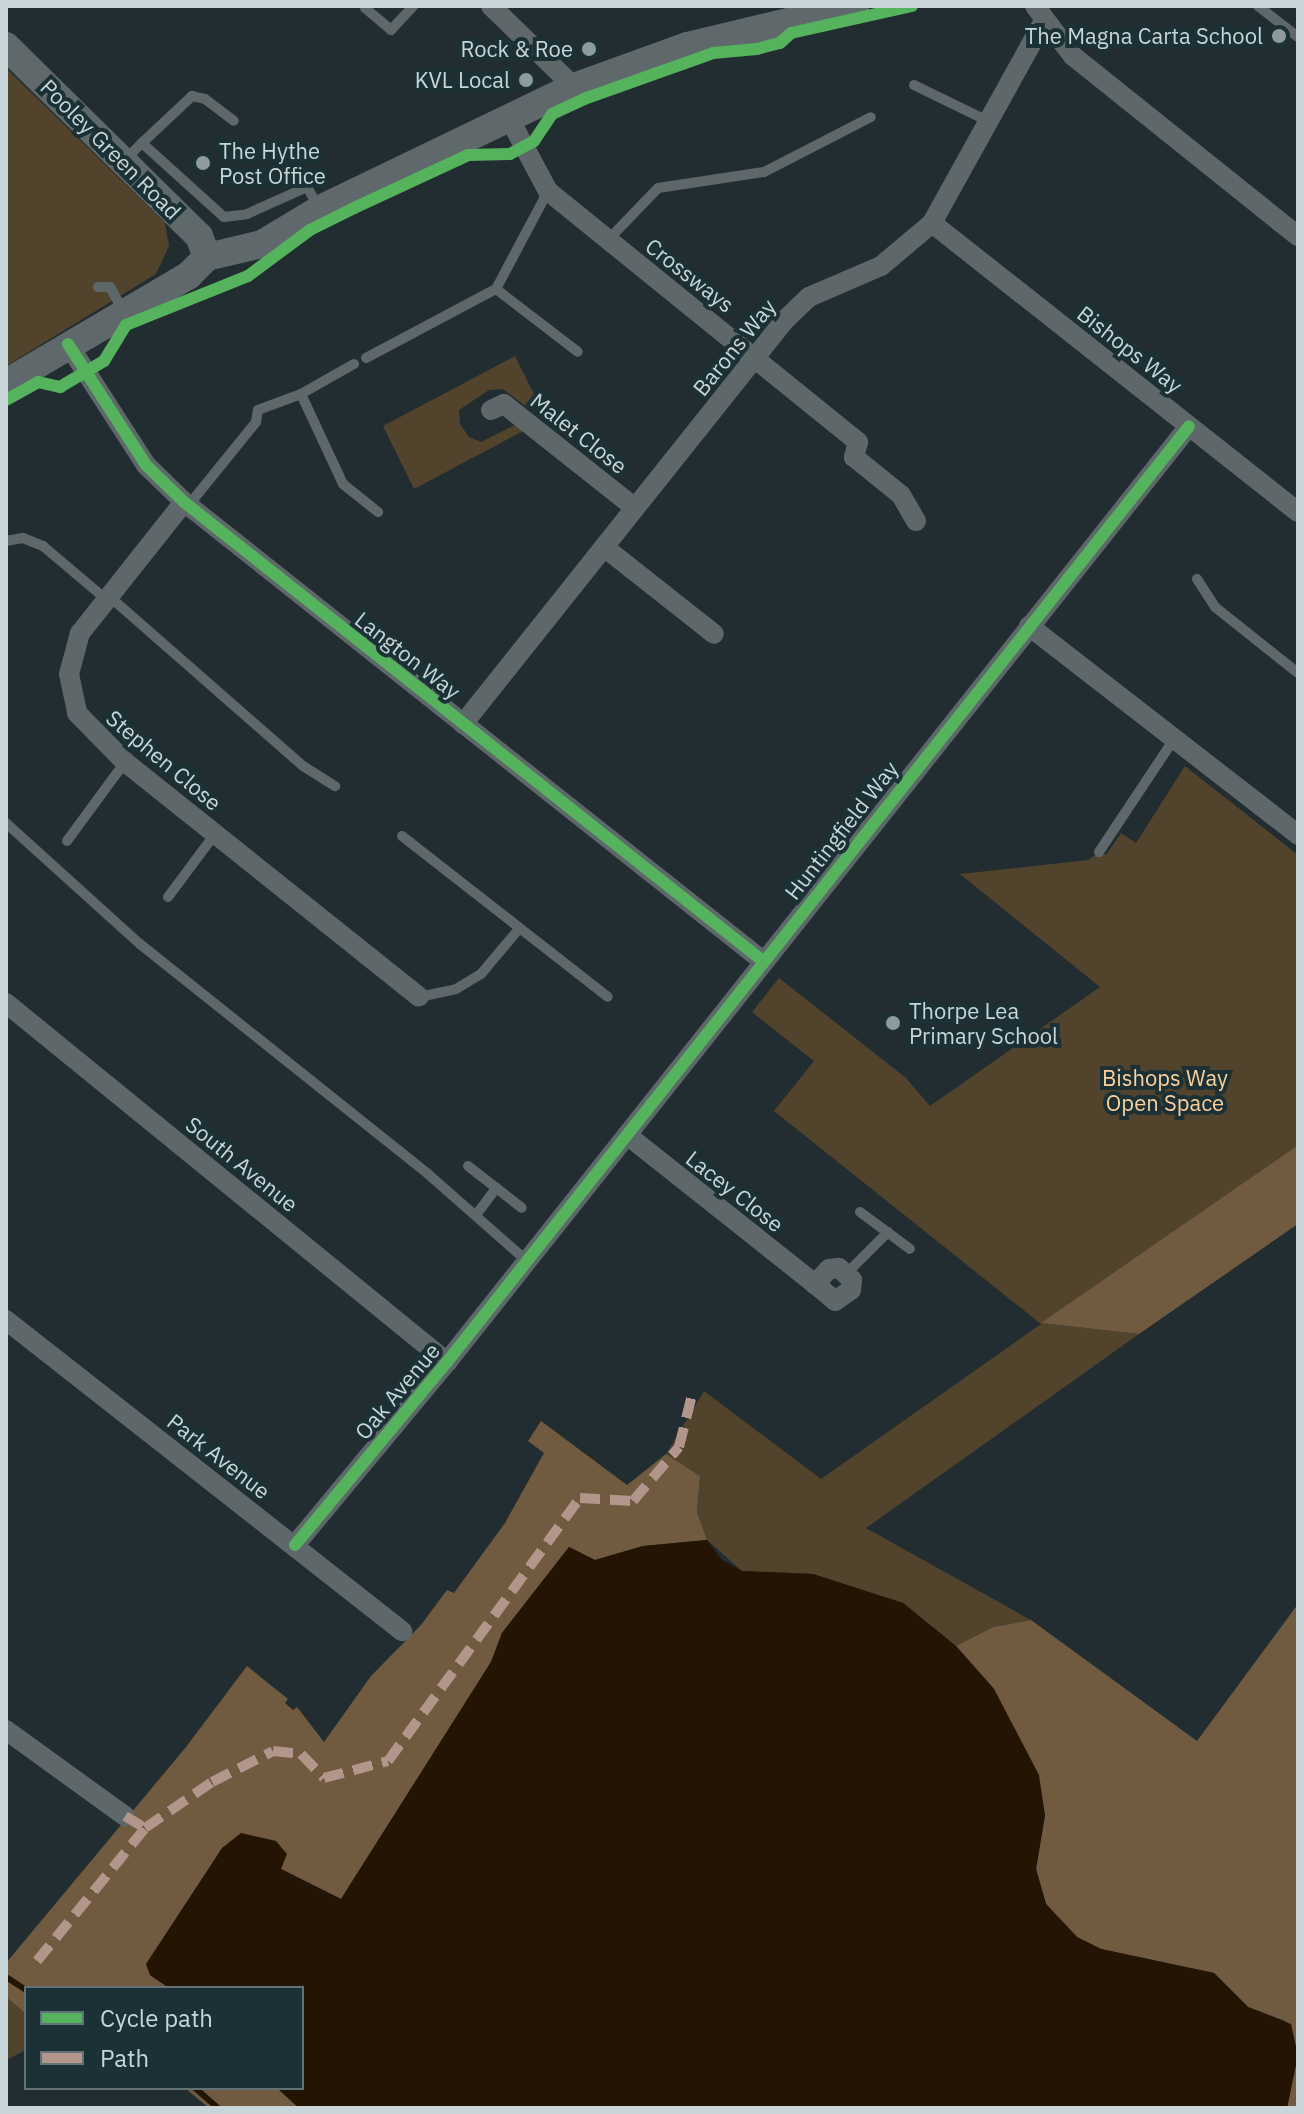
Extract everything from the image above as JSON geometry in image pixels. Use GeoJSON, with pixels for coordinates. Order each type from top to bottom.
{"type":"FeatureCollection","features":[{"type":"Feature","properties":{"kind":"main road"},"geometry":{"type":"LineString","coordinates":[[6,383],[189,275],[207,257],[262,244],[320,209],[574,87],[687,46],[855,6]]}},
{"type":"Feature","properties":{"kind":"main road","name":"Pooley Green Road"},"geometry":{"type":"LineString","coordinates":[[6,46],[133,152],[199,236],[207,257]]}},
{"type":"Feature","properties":{"kind":"street"},"geometry":{"type":"LineString","coordinates":[[491,6],[574,87]]}},
{"type":"Feature","properties":{"kind":"street"},"geometry":{"type":"LineString","coordinates":[[1040,13],[1073,56],[1298,236]]}},
{"type":"Feature","properties":{"kind":"street","name":"Barons Way"},"geometry":{"type":"LineString","coordinates":[[463,724],[755,357],[809,297],[881,266],[932,223],[990,122],[1040,13]]}},
{"type":"Feature","properties":{"kind":"street","name":"Crossways"},"geometry":{"type":"LineString","coordinates":[[509,118],[548,191],[858,442],[854,457],[901,495],[916,521]]}},
{"type":"Feature","properties":{"kind":"street","name":"Bishops Way"},"geometry":{"type":"LineString","coordinates":[[932,223],[1298,512]]}},
{"type":"Feature","properties":{"kind":"street","name":"Langton Way"},"geometry":{"type":"LineString","coordinates":[[68,344],[138,454],[186,504],[763,961]]}},
{"type":"Feature","properties":{"kind":"street","name":"Malet Close"},"geometry":{"type":"LineString","coordinates":[[491,410],[504,404],[635,508]]}},
{"type":"Feature","properties":{"kind":"street","name":"Huntingfield Way"},"geometry":{"type":"LineString","coordinates":[[527,1261],[1189,426]]}},
{"type":"Feature","properties":{"kind":"street","name":"Stephen Close"},"geometry":{"type":"LineString","coordinates":[[186,504],[80,633],[69,674],[77,713],[125,762],[419,997]]}},
{"type":"Feature","properties":{"kind":"street"},"geometry":{"type":"LineString","coordinates":[[604,547],[714,634]]}},
{"type":"Feature","properties":{"kind":"street"},"geometry":{"type":"LineString","coordinates":[[1029,626],[1298,835]]}},
{"type":"Feature","properties":{"kind":"street","name":"South Avenue"},"geometry":{"type":"LineString","coordinates":[[6,1003],[447,1362]]}},
{"type":"Feature","properties":{"kind":"street","name":"Lacey Close"},"geometry":{"type":"LineString","coordinates":[[627,1135],[835,1301],[847,1298],[851,1290],[847,1273]]}},
{"type":"Feature","properties":{"kind":"street","name":"Oak Avenue"},"geometry":{"type":"LineString","coordinates":[[295,1545],[527,1261]]}},
{"type":"Feature","properties":{"kind":"street","name":"Park Avenue"},"geometry":{"type":"LineString","coordinates":[[6,1320],[402,1631]]}},
{"type":"Feature","properties":{"kind":"street"},"geometry":{"type":"LineString","coordinates":[[6,1730],[125,1816]]}},
{"type":"Feature","properties":{"kind":"lane"},"geometry":{"type":"LineString","coordinates":[[365,8],[391,30],[413,6]]}},
{"type":"Feature","properties":{"kind":"lane"},"geometry":{"type":"LineString","coordinates":[[1258,6],[1298,37]]}},
{"type":"Feature","properties":{"kind":"lane"},"geometry":{"type":"LineString","coordinates":[[914,85],[990,122]]}},
{"type":"Feature","properties":{"kind":"lane"},"geometry":{"type":"LineString","coordinates":[[234,121],[205,99],[192,96],[133,152],[224,217],[247,214],[307,187],[320,209]]}},
{"type":"Feature","properties":{"kind":"lane"},"geometry":{"type":"LineString","coordinates":[[607,241],[658,188],[764,172],[871,117]]}},
{"type":"Feature","properties":{"kind":"lane"},"geometry":{"type":"LineString","coordinates":[[366,358],[496,289],[548,191]]}},
{"type":"Feature","properties":{"kind":"lane"},"geometry":{"type":"LineString","coordinates":[[98,287],[110,287],[124,312]]}},
{"type":"Feature","properties":{"kind":"lane"},"geometry":{"type":"LineString","coordinates":[[496,289],[578,352]]}},
{"type":"Feature","properties":{"kind":"lane"},"geometry":{"type":"LineString","coordinates":[[186,504],[256,422],[258,410],[301,394],[354,364]]}},
{"type":"Feature","properties":{"kind":"lane"},"geometry":{"type":"LineString","coordinates":[[301,394],[343,484],[378,512]]}},
{"type":"Feature","properties":{"kind":"lane"},"geometry":{"type":"LineString","coordinates":[[6,541],[23,538],[43,546],[303,766],[335,786]]}},
{"type":"Feature","properties":{"kind":"lane"},"geometry":{"type":"LineString","coordinates":[[1197,579],[1215,607],[1298,673]]}},
{"type":"Feature","properties":{"kind":"lane"},"geometry":{"type":"LineString","coordinates":[[1099,852],[1174,739]]}},
{"type":"Feature","properties":{"kind":"lane"},"geometry":{"type":"LineString","coordinates":[[67,841],[125,762]]}},
{"type":"Feature","properties":{"kind":"lane"},"geometry":{"type":"LineString","coordinates":[[6,823],[140,944],[476,1215],[527,1261]]}},
{"type":"Feature","properties":{"kind":"lane"},"geometry":{"type":"LineString","coordinates":[[168,897],[215,834]]}},
{"type":"Feature","properties":{"kind":"lane"},"geometry":{"type":"LineString","coordinates":[[402,836],[518,930],[608,997]]}},
{"type":"Feature","properties":{"kind":"lane"},"geometry":{"type":"LineString","coordinates":[[419,997],[456,989],[481,974],[518,930]]}},
{"type":"Feature","properties":{"kind":"lane"},"geometry":{"type":"LineString","coordinates":[[468,1166],[522,1208]]}},
{"type":"Feature","properties":{"kind":"lane"},"geometry":{"type":"LineString","coordinates":[[476,1215],[496,1188]]}},
{"type":"Feature","properties":{"kind":"lane"},"geometry":{"type":"LineString","coordinates":[[860,1212],[910,1249]]}},
{"type":"Feature","properties":{"kind":"lane"},"geometry":{"type":"LineString","coordinates":[[847,1273],[888,1232]]}},
{"type":"Feature","properties":{"kind":"green space"},"geometry":{"type":"Polygon","coordinates":[[[6,68],[165,223],[169,246],[156,274],[6,366],[6,68]]]}},
{"type":"Feature","properties":{"kind":"green space"},"geometry":{"type":"Polygon","coordinates":[[[515,356],[540,406],[537,415],[503,389],[489,390],[459,410],[460,424],[469,437],[481,442],[517,424],[525,430],[414,489],[383,426],[515,356]]]}},
{"type":"Feature","properties":{"kind":"green space","name":"Bishops Way Open Space"},"geometry":{"type":"Polygon","coordinates":[[[1185,766],[1298,855],[1298,1145],[1042,1323],[1139,1334],[866,1528],[1031,1620],[993,1627],[956,1646],[903,1603],[813,1574],[742,1571],[707,1540],[697,1512],[700,1476],[666,1454],[704,1391],[821,1479],[1041,1324],[774,1111],[814,1061],[752,1012],[779,978],[906,1078],[930,1106],[1100,987],[960,874],[1088,860],[1099,852],[1106,855],[1121,833],[1136,843],[1185,766]]]}},
{"type":"Feature","properties":{"kind":"green space"},"geometry":{"type":"Polygon","coordinates":[[[6,1997],[24,2012],[24,2051],[6,2060],[6,1997]]]}},
{"type":"Feature","properties":{"kind":"shaded area"},"geometry":{"type":"Polygon","coordinates":[[[1298,1145],[1298,1224],[1139,1334],[1041,1323],[1298,1145]]]}},
{"type":"Feature","properties":{"kind":"shaded area"},"geometry":{"type":"Polygon","coordinates":[[[541,1421],[627,1485],[666,1454],[700,1476],[697,1512],[707,1540],[643,1546],[595,1560],[569,1547],[502,1633],[491,1662],[341,1899],[281,1869],[150,1975],[166,1986],[24,1986],[24,2012],[6,1997],[6,1963],[186,1747],[247,1666],[288,1699],[285,1703],[293,1710],[297,1707],[324,1742],[371,1676],[421,1625],[447,1590],[454,1593],[505,1523],[544,1453],[528,1441],[541,1421]]]}},
{"type":"Feature","properties":{"kind":"shaded area"},"geometry":{"type":"Polygon","coordinates":[[[707,1540],[722,1560],[742,1571],[813,1574],[903,1603],[956,1646],[994,1689],[1039,1775],[1045,1815],[1036,1869],[1046,1904],[1077,1937],[1101,1949],[1214,1973],[1248,2007],[1291,2024],[1298,2055],[1287,2108],[299,2108],[279,2090],[304,2090],[304,1986],[166,1986],[150,1975],[146,1964],[222,1848],[241,1833],[276,1841],[287,1854],[281,1869],[341,1899],[491,1662],[502,1633],[569,1547],[595,1560],[643,1546],[707,1540]]]}},
{"type":"Feature","properties":{"kind":"shaded area"},"geometry":{"type":"Polygon","coordinates":[[[1298,1604],[1298,2055],[1285,2021],[1248,2007],[1214,1973],[1101,1949],[1077,1937],[1046,1904],[1036,1869],[1045,1815],[994,1689],[956,1646],[993,1627],[1031,1620],[1197,1741],[1298,1604]]]}},
{"type":"Feature","properties":{"kind":"shaded area"},"geometry":{"type":"Polygon","coordinates":[[[1298,2055],[1298,2108],[1287,2108],[1298,2055]]]}},
{"type":"Feature","properties":{"kind":"shaded area"},"geometry":{"type":"Polygon","coordinates":[[[187,2090],[279,2090],[299,2108],[209,2108],[187,2090]]]}},
{"type":"Feature","properties":{"kind":"waterway"},"geometry":{"type":"LineString","coordinates":[[6,1977],[24,1989]]}},
{"type":"Feature","properties":{"kind":"waterway"},"geometry":{"type":"LineString","coordinates":[[197,2090],[218,2108]]}},
{"type":"Feature","properties":{"kind":"marked path"},"geometry":{"type":"LineString","coordinates":[[125,1816],[145,1828],[212,1782],[273,1751],[301,1754],[324,1778],[388,1761],[580,1498],[633,1501],[679,1447],[693,1391]]}},
{"type":"Feature","properties":{"kind":"marked path"},"geometry":{"type":"LineString","coordinates":[[37,1961],[145,1828]]}},
{"type":"Feature","properties":{"kind":"cycle path"},"geometry":{"type":"LineString","coordinates":[[6,400],[38,382],[60,387],[104,361],[126,325],[248,276],[310,230],[354,208],[468,155],[510,154],[534,141],[552,114],[584,99],[713,53],[757,49],[780,43],[791,33],[912,6]]}},
{"type":"Feature","properties":{"kind":"cycle path"},"geometry":{"type":"LineString","coordinates":[[68,344],[146,465],[184,502],[763,961]]}},
{"type":"Feature","properties":{"kind":"cycle path"},"geometry":{"type":"LineString","coordinates":[[295,1545],[447,1362],[1189,426]]}},
{"type":"Feature","properties":{"kind":"place","name":"The Magna Carta School"},"geometry":{"type":"Point","coordinates":[1279,36]}},
{"type":"Feature","properties":{"kind":"place","name":"Rock & Roe"},"geometry":{"type":"Point","coordinates":[589,49]}},
{"type":"Feature","properties":{"kind":"place","name":"KVL Local"},"geometry":{"type":"Point","coordinates":[526,80]}},
{"type":"Feature","properties":{"kind":"place","name":"The Hythe Post Office"},"geometry":{"type":"Point","coordinates":[203,163]}},
{"type":"Feature","properties":{"kind":"place","name":"Thorpe Lea Primary School"},"geometry":{"type":"Point","coordinates":[893,1023]}}]}
